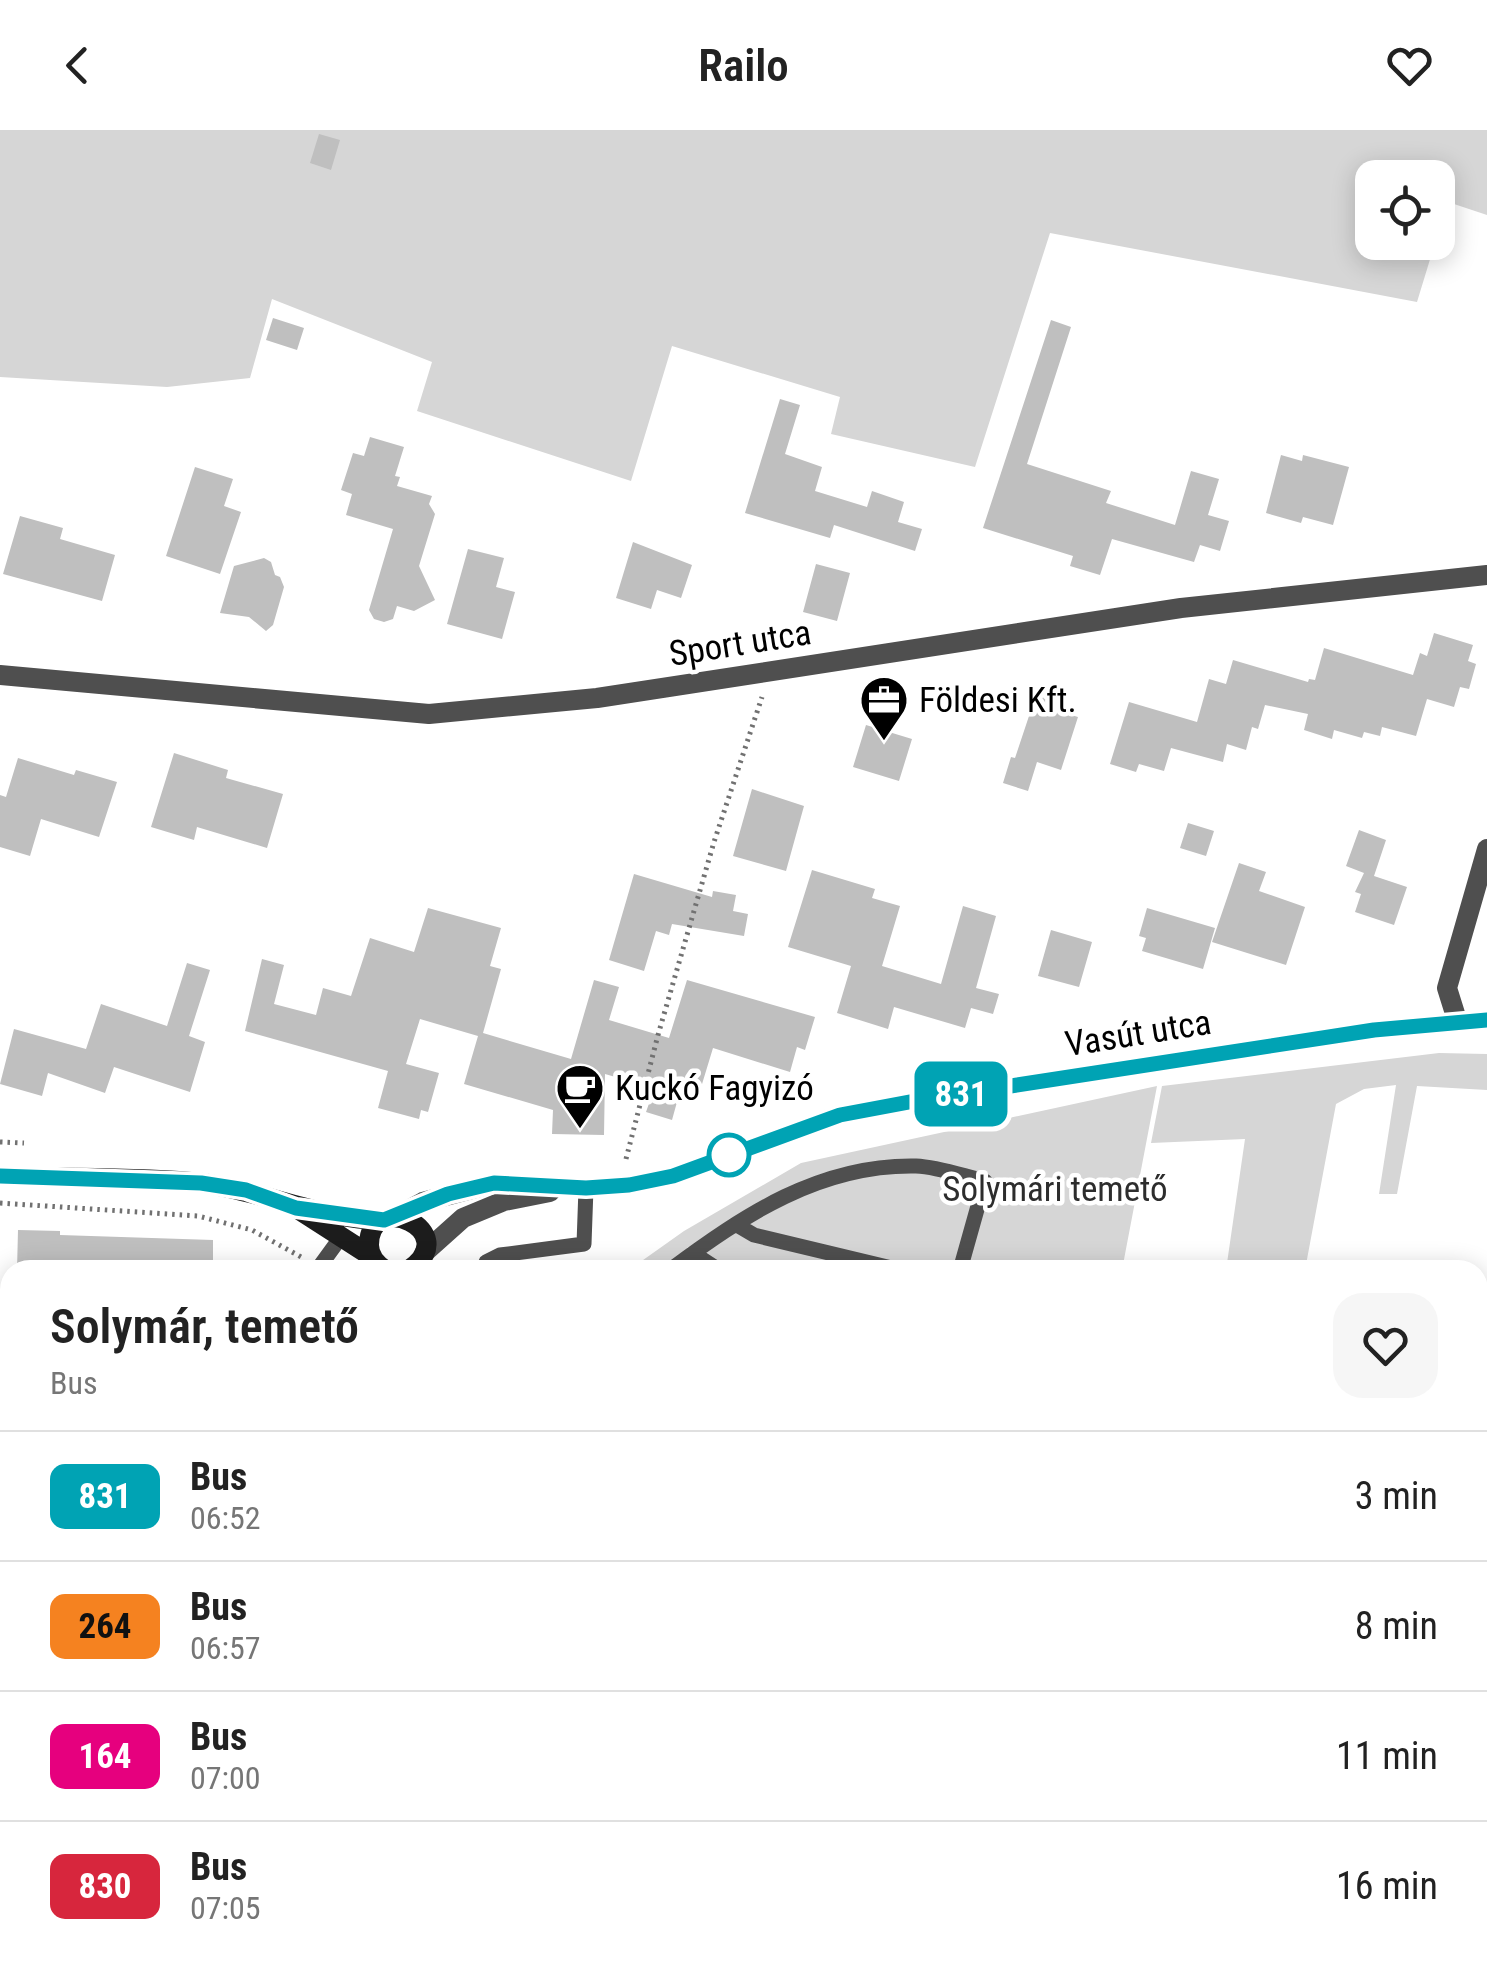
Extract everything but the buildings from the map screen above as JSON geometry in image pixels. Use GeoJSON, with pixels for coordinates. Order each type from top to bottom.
{"type":"FeatureCollection","features":[{"type":"Feature","properties":{"kind":"main road"},"geometry":{"type":"LineString","coordinates":[[0,1176],[201,1183],[246,1190],[296,1208],[372,1260]]}},
{"type":"Feature","properties":{"kind":"main road"},"geometry":{"type":"LineString","coordinates":[[296,1208],[410,1219],[420,1227],[425,1239],[419,1260]]}},
{"type":"Feature","properties":{"kind":"main road"},"geometry":{"type":"LineString","coordinates":[[377,1260],[369,1242],[373,1229],[391,1218]]}},
{"type":"Feature","properties":{"kind":"street","name":"Sport utca"},"geometry":{"type":"LineString","coordinates":[[0,675],[428,714],[598,698],[1180,608],[1487,575]]}},
{"type":"Feature","properties":{"kind":"street"},"geometry":{"type":"LineString","coordinates":[[1457,1020],[1448,988],[1487,851]]}},
{"type":"Feature","properties":{"kind":"street","name":"Vasút utca"},"geometry":{"type":"LineString","coordinates":[[422,1260],[463,1218],[504,1201],[673,1176],[801,1128],[875,1108],[1374,1030],[1487,1020]]}},
{"type":"Feature","properties":{"kind":"street","name":"Vasút utca"},"geometry":{"type":"LineString","coordinates":[[391,1218],[422,1202],[494,1183],[579,1188]]}},
{"type":"Feature","properties":{"kind":"lane"},"geometry":{"type":"LineString","coordinates":[[684,1260],[788,1193],[825,1179],[879,1168],[920,1166],[985,1180],[963,1260]]}},
{"type":"Feature","properties":{"kind":"lane"},"geometry":{"type":"LineString","coordinates":[[490,1260],[500,1255],[584,1244],[579,1188]]}},
{"type":"Feature","properties":{"kind":"lane"},"geometry":{"type":"LineString","coordinates":[[737,1225],[754,1235],[858,1260]]}},
{"type":"Feature","properties":{"kind":"lane"},"geometry":{"type":"LineString","coordinates":[[325,1260],[342,1237]]}},
{"type":"Feature","properties":{"kind":"lane"},"geometry":{"type":"LineString","coordinates":[[693,1253],[704,1260]]}},
{"type":"Feature","properties":{"kind":"path"},"geometry":{"type":"LineString","coordinates":[[626,1159],[709,860],[766,682],[764,671]]}},
{"type":"Feature","properties":{"kind":"path"},"geometry":{"type":"LineString","coordinates":[[0,1142],[24,1144]]}},
{"type":"Feature","properties":{"kind":"path"},"geometry":{"type":"LineString","coordinates":[[0,1204],[214,1219],[252,1230],[303,1260]]}},
{"type":"Feature","properties":{"kind":"green space"},"geometry":{"type":"Polygon","coordinates":[[[0,130],[1487,130],[1487,215],[1455,204],[1455,160],[1355,160],[1355,260],[1430,260],[1417,302],[1050,233],[975,467],[831,434],[840,397],[672,346],[631,481],[417,411],[432,362],[272,299],[250,378],[167,387],[0,377],[0,130]]]}},
{"type":"Feature","properties":{"kind":"green space"},"geometry":{"type":"Polygon","coordinates":[[[1439,1053],[1487,1054],[1487,1090],[1417,1086],[1397,1194],[1379,1194],[1396,1085],[1364,1089],[1336,1104],[1307,1260],[1227,1260],[1245,1139],[1151,1143],[1162,1086],[1439,1053]]]}},
{"type":"Feature","properties":{"kind":"green space","name":"Solymári temető"},"geometry":{"type":"Polygon","coordinates":[[[1157,1086],[1124,1260],[643,1260],[684,1231],[801,1163],[1157,1086]]]}},
{"type":"Feature","properties":{"kind":"bus line","name":"831"},"geometry":{"type":"LineString","coordinates":[[0,1176],[201,1183],[246,1190],[296,1208],[384,1220],[422,1202],[494,1183],[586,1188],[673,1176],[840,1115],[920,1100],[1374,1030],[1487,1020]]}},
{"type":"Feature","properties":{"kind":"place","name":"Földesi Kft."},"geometry":{"type":"Point","coordinates":[884,742]}},
{"type":"Feature","properties":{"kind":"place","name":"Kuckó Fagyizó"},"geometry":{"type":"Point","coordinates":[580,1130]}}]}
